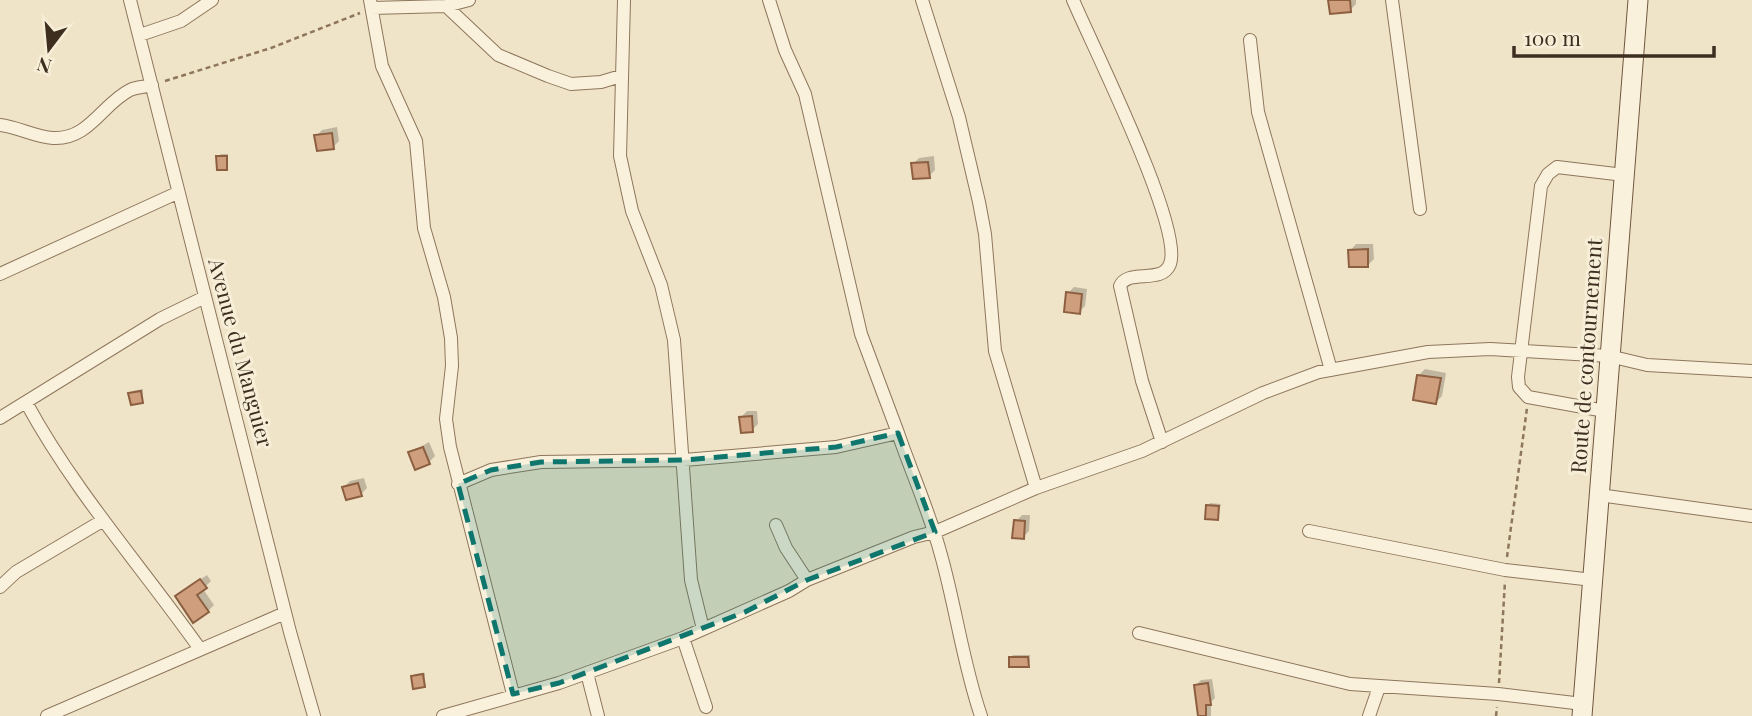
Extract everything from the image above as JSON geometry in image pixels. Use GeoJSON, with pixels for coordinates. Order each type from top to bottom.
{"type":"FeatureCollection","features":[{"type":"Feature","properties":{"kind":"street","name":"Avenue du Manguier"},"geometry":{"type":"LineString","coordinates":[[130,0],[177,193],[314,716]]}},
{"type":"Feature","properties":{"kind":"street"},"geometry":{"type":"LineString","coordinates":[[140,35],[181,21],[212,0]]}},
{"type":"Feature","properties":{"kind":"street"},"geometry":{"type":"LineString","coordinates":[[469,0],[446,6],[371,4],[382,66],[416,141],[424,228],[444,297],[452,366],[446,419],[458,484],[513,694]]}},
{"type":"Feature","properties":{"kind":"street"},"geometry":{"type":"LineString","coordinates":[[624,0],[620,156],[632,211],[661,285],[674,340],[691,580],[703,629]]}},
{"type":"Feature","properties":{"kind":"street"},"geometry":{"type":"LineString","coordinates":[[769,0],[785,50],[805,94],[861,334],[935,532],[965,648],[971,689],[981,716]]}},
{"type":"Feature","properties":{"kind":"street"},"geometry":{"type":"LineString","coordinates":[[922,0],[965,141],[985,234],[995,351],[1036,488]]}},
{"type":"Feature","properties":{"kind":"street"},"geometry":{"type":"LineString","coordinates":[[1073,0],[1139,146],[1162,214],[1172,257],[1169,267],[1161,274],[1127,279],[1120,286],[1142,381],[1163,442]]}},
{"type":"Feature","properties":{"kind":"street"},"geometry":{"type":"LineString","coordinates":[[1392,0],[1420,209]]}},
{"type":"Feature","properties":{"kind":"street","name":"Route de contournement"},"geometry":{"type":"LineString","coordinates":[[1582,710],[1638,0]]}},
{"type":"Feature","properties":{"kind":"street"},"geometry":{"type":"LineString","coordinates":[[446,6],[498,55],[548,76],[571,84],[601,82],[621,76]]}},
{"type":"Feature","properties":{"kind":"street"},"geometry":{"type":"LineString","coordinates":[[1250,40],[1258,112],[1331,370]]}},
{"type":"Feature","properties":{"kind":"street"},"geometry":{"type":"LineString","coordinates":[[0,125],[55,138],[76,133],[93,124],[106,108],[131,90],[152,85]]}},
{"type":"Feature","properties":{"kind":"street"},"geometry":{"type":"LineString","coordinates":[[1605,411],[1528,397],[1519,387],[1541,186],[1548,174],[1557,167],[1624,175]]}},
{"type":"Feature","properties":{"kind":"street"},"geometry":{"type":"LineString","coordinates":[[0,274],[177,193]]}},
{"type":"Feature","properties":{"kind":"street"},"geometry":{"type":"LineString","coordinates":[[0,418],[27,404],[160,319],[205,297]]}},
{"type":"Feature","properties":{"kind":"street"},"geometry":{"type":"LineString","coordinates":[[443,716],[587,673],[683,638],[789,591],[807,580],[914,537],[935,532],[1036,488],[1163,442],[1263,393],[1331,370],[1428,352],[1523,351],[1609,356],[1647,365],[1752,371]]}},
{"type":"Feature","properties":{"kind":"street"},"geometry":{"type":"LineString","coordinates":[[27,404],[49,445],[102,521],[200,649]]}},
{"type":"Feature","properties":{"kind":"street"},"geometry":{"type":"LineString","coordinates":[[458,484],[491,470],[541,462],[684,460],[836,447],[898,433]]}},
{"type":"Feature","properties":{"kind":"street"},"geometry":{"type":"LineString","coordinates":[[1599,495],[1752,516]]}},
{"type":"Feature","properties":{"kind":"street"},"geometry":{"type":"LineString","coordinates":[[0,587],[16,572],[69,544],[102,521]]}},
{"type":"Feature","properties":{"kind":"street"},"geometry":{"type":"LineString","coordinates":[[776,525],[786,548],[807,580]]}},
{"type":"Feature","properties":{"kind":"street"},"geometry":{"type":"LineString","coordinates":[[1309,531],[1505,570],[1593,580]]}},
{"type":"Feature","properties":{"kind":"street"},"geometry":{"type":"LineString","coordinates":[[47,716],[285,613]]}},
{"type":"Feature","properties":{"kind":"street"},"geometry":{"type":"LineString","coordinates":[[1139,633],[1350,684],[1498,694],[1582,710]]}},
{"type":"Feature","properties":{"kind":"street"},"geometry":{"type":"LineString","coordinates":[[683,638],[706,707]]}},
{"type":"Feature","properties":{"kind":"street"},"geometry":{"type":"LineString","coordinates":[[587,673],[598,716]]}},
{"type":"Feature","properties":{"kind":"street"},"geometry":{"type":"LineString","coordinates":[[1369,716],[1379,687]]}},
{"type":"Feature","properties":{"kind":"path"},"geometry":{"type":"LineString","coordinates":[[152,85],[271,48],[371,4]]}},
{"type":"Feature","properties":{"kind":"path"},"geometry":{"type":"LineString","coordinates":[[1496,716],[1505,570],[1528,397]]}},
{"type":"Feature","properties":{"kind":"highlighted area"},"geometry":{"type":"Polygon","coordinates":[[[898,433],[935,532],[807,580],[745,612],[559,683],[513,694],[458,484],[491,470],[541,462],[684,460],[836,447],[898,433]]]}},
{"type":"Feature","properties":{"kind":"building"},"geometry":{"type":"Polygon","coordinates":[[[1328,0],[1350,0],[1351,12],[1330,14],[1328,0]]]}},
{"type":"Feature","properties":{"kind":"building"},"geometry":{"type":"Polygon","coordinates":[[[332,133],[334,149],[317,151],[314,135],[332,133]]]}},
{"type":"Feature","properties":{"kind":"building"},"geometry":{"type":"Polygon","coordinates":[[[216,156],[227,156],[227,170],[217,170],[216,156]]]}},
{"type":"Feature","properties":{"kind":"building"},"geometry":{"type":"Polygon","coordinates":[[[928,162],[930,178],[913,179],[911,163],[928,162]]]}},
{"type":"Feature","properties":{"kind":"building"},"geometry":{"type":"Polygon","coordinates":[[[1368,249],[1368,267],[1349,267],[1348,250],[1368,249]]]}},
{"type":"Feature","properties":{"kind":"building"},"geometry":{"type":"Polygon","coordinates":[[[1066,292],[1082,294],[1080,314],[1064,312],[1066,292]]]}},
{"type":"Feature","properties":{"kind":"building"},"geometry":{"type":"Polygon","coordinates":[[[1417,375],[1441,378],[1436,404],[1413,400],[1417,375]]]}},
{"type":"Feature","properties":{"kind":"building"},"geometry":{"type":"Polygon","coordinates":[[[141,391],[143,403],[131,405],[128,393],[141,391]]]}},
{"type":"Feature","properties":{"kind":"building"},"geometry":{"type":"Polygon","coordinates":[[[752,416],[753,432],[741,433],[739,417],[752,416]]]}},
{"type":"Feature","properties":{"kind":"building"},"geometry":{"type":"Polygon","coordinates":[[[423,447],[430,464],[415,470],[408,452],[423,447]]]}},
{"type":"Feature","properties":{"kind":"building"},"geometry":{"type":"Polygon","coordinates":[[[358,483],[362,496],[346,500],[342,487],[358,483]]]}},
{"type":"Feature","properties":{"kind":"building"},"geometry":{"type":"Polygon","coordinates":[[[1206,505],[1219,506],[1218,520],[1205,519],[1206,505]]]}},
{"type":"Feature","properties":{"kind":"building"},"geometry":{"type":"Polygon","coordinates":[[[1014,520],[1025,521],[1024,539],[1012,538],[1014,520]]]}},
{"type":"Feature","properties":{"kind":"building"},"geometry":{"type":"Polygon","coordinates":[[[200,579],[207,588],[197,595],[209,612],[193,623],[175,596],[200,579]]]}},
{"type":"Feature","properties":{"kind":"building"},"geometry":{"type":"Polygon","coordinates":[[[1009,657],[1028,657],[1029,667],[1009,667],[1009,657]]]}},
{"type":"Feature","properties":{"kind":"building"},"geometry":{"type":"Polygon","coordinates":[[[423,674],[425,687],[413,689],[411,676],[423,674]]]}},
{"type":"Feature","properties":{"kind":"building"},"geometry":{"type":"Polygon","coordinates":[[[1208,683],[1211,705],[1206,705],[1206,716],[1198,716],[1194,685],[1208,683]]]}}]}
